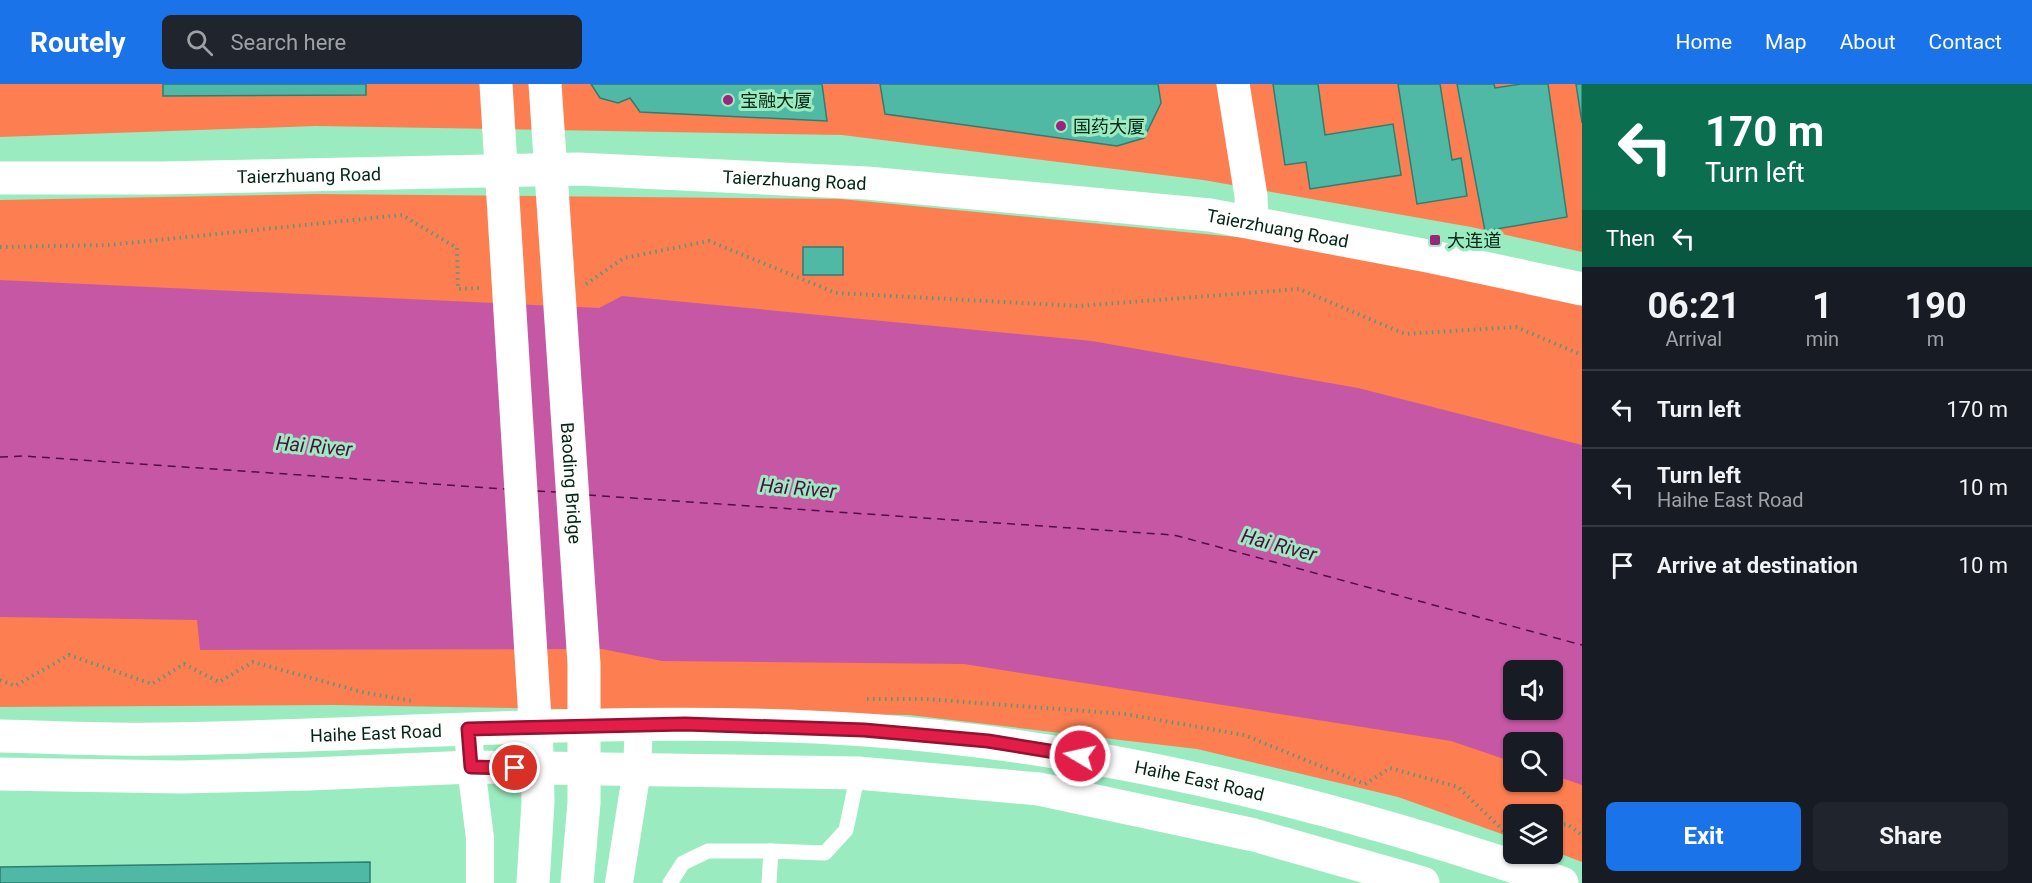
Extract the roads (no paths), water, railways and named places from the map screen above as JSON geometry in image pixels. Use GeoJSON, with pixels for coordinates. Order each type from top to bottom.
{"type":"FeatureCollection","features":[{"type":"Feature","properties":{"kind":"main road"},"geometry":{"type":"LineString","coordinates":[[496,84],[537,752],[538,802],[532,883]]}},
{"type":"Feature","properties":{"kind":"main road","name":"Baoding Bridge"},"geometry":{"type":"LineString","coordinates":[[545,84],[584,664],[584,802],[577,883]]}},
{"type":"Feature","properties":{"kind":"main road"},"geometry":{"type":"LineString","coordinates":[[1233,84],[1251,196],[1252,222]]}},
{"type":"Feature","properties":{"kind":"main road","name":"Taierzhuang Road"},"geometry":{"type":"LineString","coordinates":[[0,178],[160,178],[578,169],[867,183],[1209,214],[1433,257],[1582,289]]}},
{"type":"Feature","properties":{"kind":"main road","name":"Haihe East Road"},"geometry":{"type":"LineString","coordinates":[[0,736],[157,739],[697,724],[875,731],[988,741],[1125,763],[1289,799],[1470,851],[1562,883]]}},
{"type":"Feature","properties":{"kind":"main road"},"geometry":{"type":"LineString","coordinates":[[0,774],[182,777],[471,767],[858,772],[1039,789],[1254,835],[1423,883]]}},
{"type":"Feature","properties":{"kind":"street"},"geometry":{"type":"LineString","coordinates":[[619,883],[637,770],[639,724]]}},
{"type":"Feature","properties":{"kind":"street"},"geometry":{"type":"LineString","coordinates":[[468,729],[480,838],[480,883]]}},
{"type":"Feature","properties":{"kind":"lane"},"geometry":{"type":"LineString","coordinates":[[670,883],[683,863],[708,850],[825,853],[846,830],[858,772]]}},
{"type":"Feature","properties":{"kind":"lane"},"geometry":{"type":"LineString","coordinates":[[769,883],[771,851]]}},
{"type":"Feature","properties":{"kind":"water","name":"Hai River"},"geometry":{"type":"Polygon","coordinates":[[[0,280],[599,308],[622,296],[1092,341],[1358,388],[1582,445],[1582,785],[1563,778],[1563,732],[1503,732],[1503,759],[1451,741],[964,664],[662,661],[602,649],[200,650],[197,620],[0,617],[0,280]]]}},
{"type":"Feature","properties":{"kind":"place","name":"宝融大厦"},"geometry":{"type":"Point","coordinates":[728,100]}},
{"type":"Feature","properties":{"kind":"place","name":"国药大厦"},"geometry":{"type":"Point","coordinates":[1061,126]}},
{"type":"Feature","properties":{"kind":"place","name":"大连道"},"geometry":{"type":"Point","coordinates":[1435,240]}}]}
